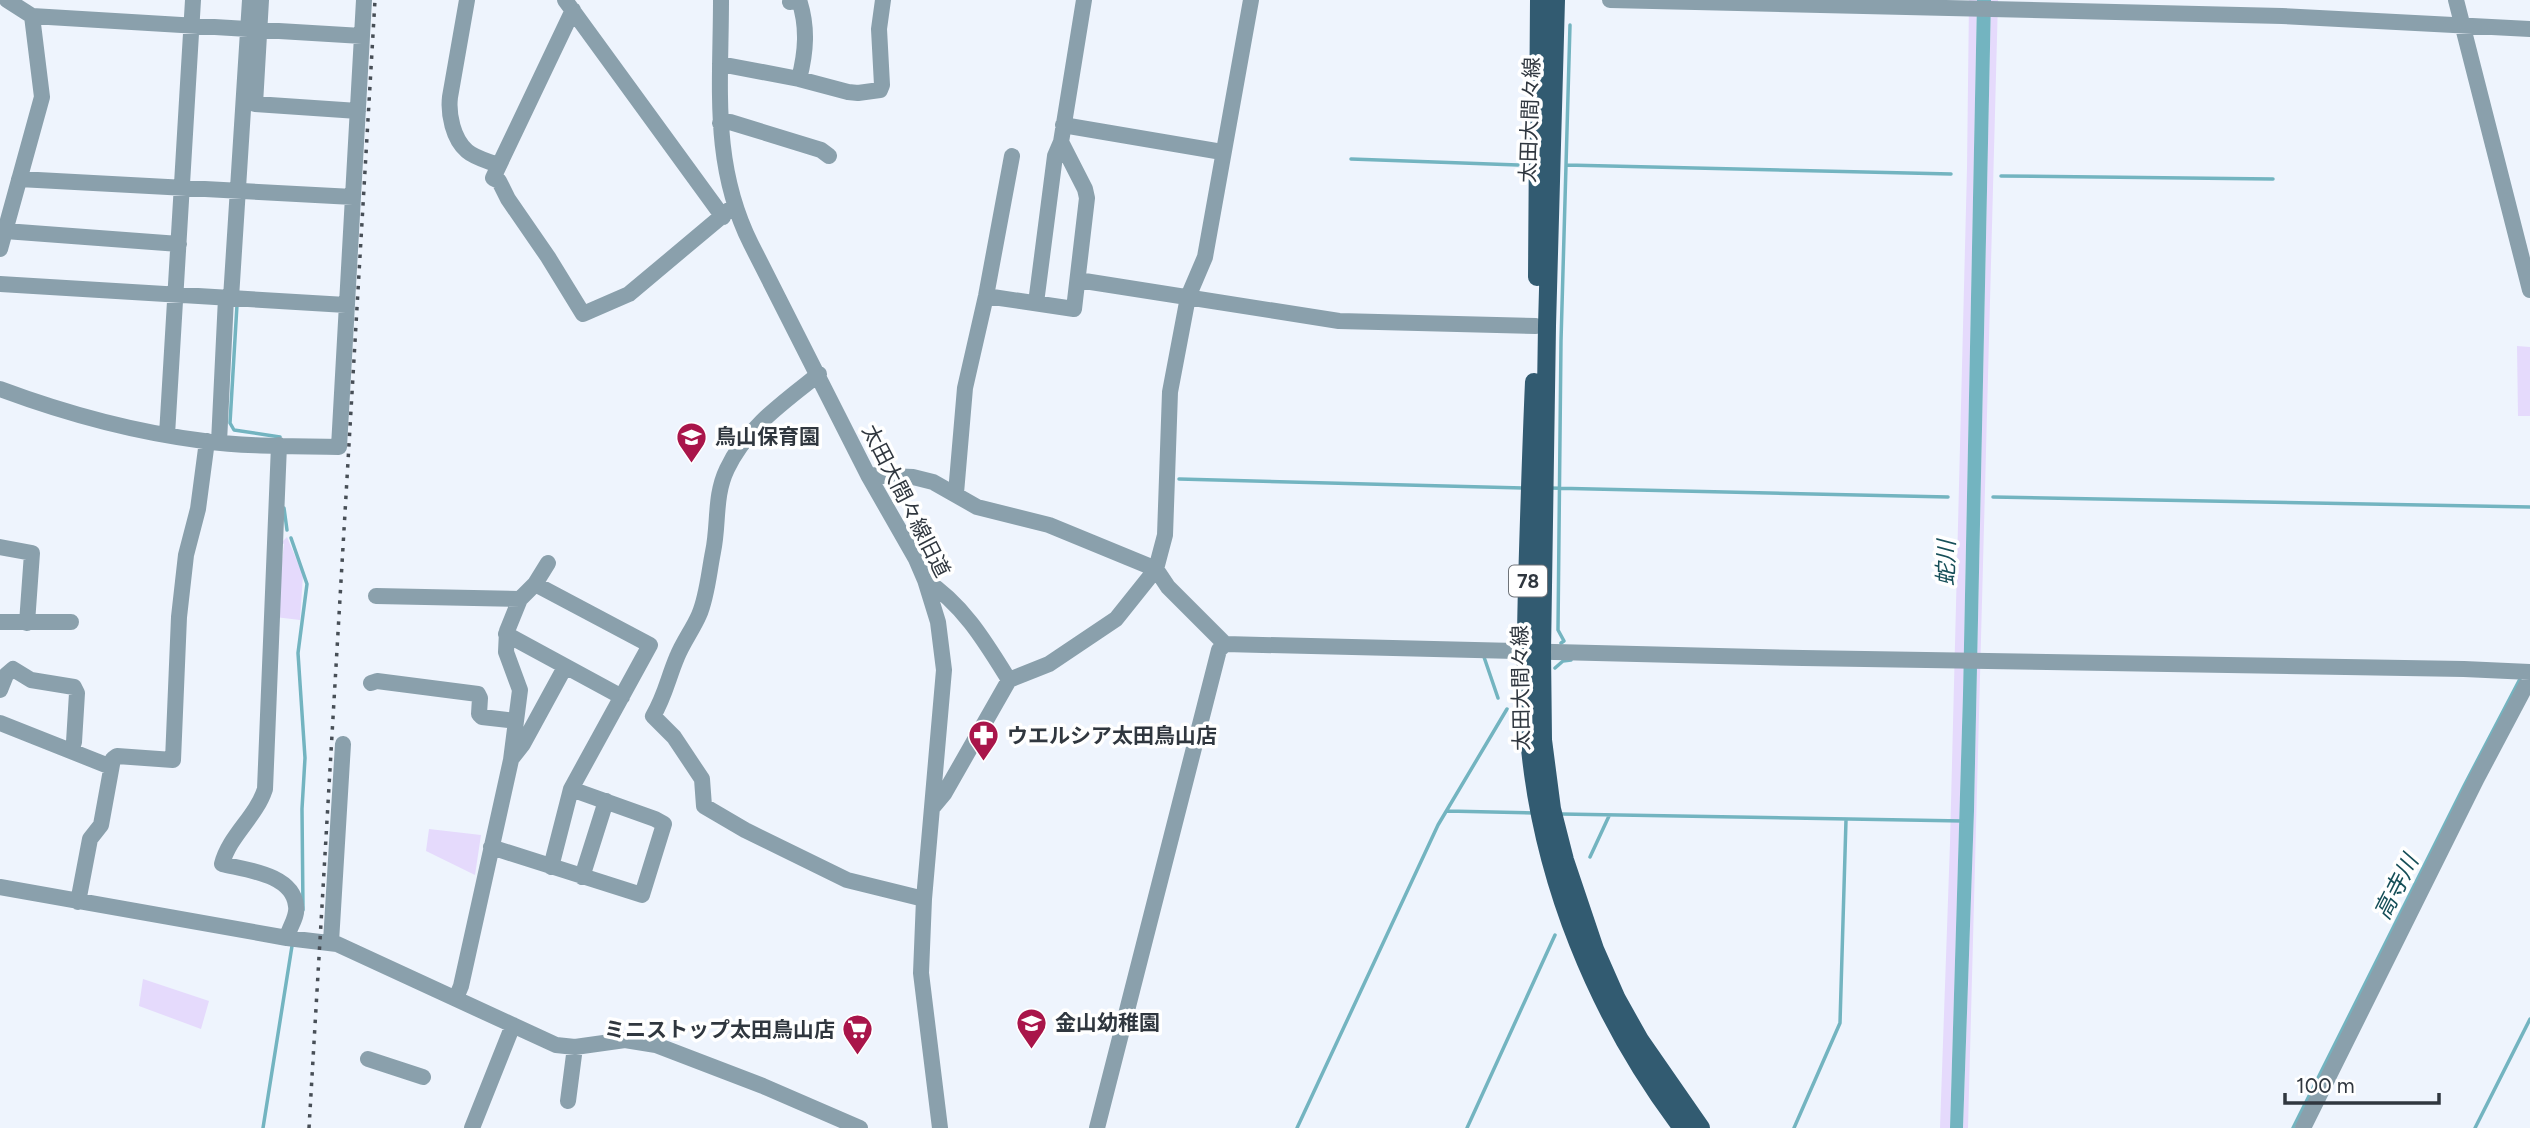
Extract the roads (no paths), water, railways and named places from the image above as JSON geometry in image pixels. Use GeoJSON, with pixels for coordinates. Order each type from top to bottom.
{"type":"FeatureCollection","features":[{"type":"Feature","properties":{"kind":"main road","name":"太田大間々線"},"geometry":{"type":"LineString","coordinates":[[1539,0],[1534,652],[1552,809],[1578,902],[1617,999],[1646,1050],[1701,1128]]}},
{"type":"Feature","properties":{"kind":"main road","name":"太田大間々線"},"geometry":{"type":"LineString","coordinates":[[1556,0],[1547,326],[1529,737],[1538,808],[1565,905],[1582,953],[1607,1007],[1660,1099],[1682,1128]]}},
{"type":"Feature","properties":{"kind":"street"},"geometry":{"type":"LineString","coordinates":[[7,0],[32,16],[362,36]]}},
{"type":"Feature","properties":{"kind":"street"},"geometry":{"type":"LineString","coordinates":[[167,435],[193,0]]}},
{"type":"Feature","properties":{"kind":"street"},"geometry":{"type":"LineString","coordinates":[[250,0],[255,29],[255,104],[358,111]]}},
{"type":"Feature","properties":{"kind":"street"},"geometry":{"type":"LineString","coordinates":[[78,902],[90,839],[101,825],[111,767],[117,756],[173,760],[179,617],[186,555],[213,442],[229,298],[237,190],[255,29],[261,0]]}},
{"type":"Feature","properties":{"kind":"street"},"geometry":{"type":"LineString","coordinates":[[0,389],[87,419],[167,435],[213,442],[339,447],[364,0]]}},
{"type":"Feature","properties":{"kind":"street"},"geometry":{"type":"LineString","coordinates":[[467,0],[450,97],[450,112],[457,138],[467,151],[498,165]]}},
{"type":"Feature","properties":{"kind":"street","name":"太田大間々線旧道"},"geometry":{"type":"LineString","coordinates":[[721,0],[720,123],[729,212],[748,239],[925,580],[938,622],[944,670],[934,806],[923,899],[921,974],[940,1128]]}},
{"type":"Feature","properties":{"kind":"street"},"geometry":{"type":"LineString","coordinates":[[790,2],[799,0],[805,31],[806,52],[799,79]]}},
{"type":"Feature","properties":{"kind":"street"},"geometry":{"type":"LineString","coordinates":[[720,64],[858,93],[880,90],[879,29],[883,0]]}},
{"type":"Feature","properties":{"kind":"street"},"geometry":{"type":"LineString","coordinates":[[1036,303],[1055,156],[1061,142],[1084,0]]}},
{"type":"Feature","properties":{"kind":"street"},"geometry":{"type":"LineString","coordinates":[[934,806],[944,794],[1009,680],[1049,664],[1116,619],[1156,569],[1165,535],[1170,392],[1188,297],[1205,257],[1251,0]]}},
{"type":"Feature","properties":{"kind":"street"},"geometry":{"type":"LineString","coordinates":[[1610,0],[2282,16],[2530,29]]}},
{"type":"Feature","properties":{"kind":"street"},"geometry":{"type":"LineString","coordinates":[[2456,0],[2530,290]]}},
{"type":"Feature","properties":{"kind":"street"},"geometry":{"type":"LineString","coordinates":[[569,5],[729,212],[629,294],[583,314],[499,181],[493,178],[498,165],[569,5]]}},
{"type":"Feature","properties":{"kind":"street"},"geometry":{"type":"LineString","coordinates":[[0,249],[42,97],[32,16]]}},
{"type":"Feature","properties":{"kind":"street"},"geometry":{"type":"LineString","coordinates":[[720,123],[730,122],[821,150],[829,156]]}},
{"type":"Feature","properties":{"kind":"street"},"geometry":{"type":"LineString","coordinates":[[1062,125],[1222,152]]}},
{"type":"Feature","properties":{"kind":"street"},"geometry":{"type":"LineString","coordinates":[[986,296],[1074,309],[1087,198],[1061,142]]}},
{"type":"Feature","properties":{"kind":"street"},"geometry":{"type":"LineString","coordinates":[[956,494],[965,388],[986,296],[1012,156]]}},
{"type":"Feature","properties":{"kind":"street"},"geometry":{"type":"LineString","coordinates":[[19,178],[353,197]]}},
{"type":"Feature","properties":{"kind":"street"},"geometry":{"type":"LineString","coordinates":[[5,230],[179,244]]}},
{"type":"Feature","properties":{"kind":"street"},"geometry":{"type":"LineString","coordinates":[[1078,280],[1339,321],[1536,326]]}},
{"type":"Feature","properties":{"kind":"street"},"geometry":{"type":"LineString","coordinates":[[0,284],[346,305]]}},
{"type":"Feature","properties":{"kind":"street"},"geometry":{"type":"LineString","coordinates":[[819,374],[768,414],[727,467],[721,481],[714,549],[701,613],[678,655],[665,696],[653,716],[674,737],[702,779],[704,806],[745,830],[847,880],[923,899]]}},
{"type":"Feature","properties":{"kind":"street"},"geometry":{"type":"LineString","coordinates":[[279,445],[265,789],[261,802],[229,847],[222,864],[271,877],[283,884],[294,897],[297,909],[288,938]]}},
{"type":"Feature","properties":{"kind":"street"},"geometry":{"type":"LineString","coordinates":[[869,475],[913,477],[933,482],[976,507],[1049,525],[1156,569],[1168,587],[1225,644],[2464,668],[2530,672]]}},
{"type":"Feature","properties":{"kind":"street"},"geometry":{"type":"LineString","coordinates":[[0,547],[32,553],[27,623]]}},
{"type":"Feature","properties":{"kind":"street"},"geometry":{"type":"LineString","coordinates":[[456,998],[461,986],[511,760],[520,690],[506,652],[506,634],[520,599],[536,584],[548,563]]}},
{"type":"Feature","properties":{"kind":"street"},"geometry":{"type":"LineString","coordinates":[[925,580],[943,591],[989,645],[1009,680]]}},
{"type":"Feature","properties":{"kind":"street"},"geometry":{"type":"LineString","coordinates":[[536,584],[650,645],[571,789],[551,867]]}},
{"type":"Feature","properties":{"kind":"street"},"geometry":{"type":"LineString","coordinates":[[376,596],[520,599]]}},
{"type":"Feature","properties":{"kind":"street"},"geometry":{"type":"LineString","coordinates":[[0,622],[71,622]]}},
{"type":"Feature","properties":{"kind":"street"},"geometry":{"type":"LineString","coordinates":[[506,634],[622,697]]}},
{"type":"Feature","properties":{"kind":"street"},"geometry":{"type":"LineString","coordinates":[[1097,1128],[1212,676],[1219,650],[1225,644]]}},
{"type":"Feature","properties":{"kind":"street"},"geometry":{"type":"LineString","coordinates":[[511,760],[523,744],[565,667]]}},
{"type":"Feature","properties":{"kind":"street"},"geometry":{"type":"LineString","coordinates":[[0,690],[6,675],[13,669],[31,680],[74,687],[77,693],[74,743],[71,751]]}},
{"type":"Feature","properties":{"kind":"street"},"geometry":{"type":"LineString","coordinates":[[2303,1128],[2477,778],[2530,678]]}},
{"type":"Feature","properties":{"kind":"street"},"geometry":{"type":"LineString","coordinates":[[371,683],[377,681],[478,694],[479,714],[482,717],[516,721]]}},
{"type":"Feature","properties":{"kind":"street"},"geometry":{"type":"LineString","coordinates":[[0,723],[111,767]]}},
{"type":"Feature","properties":{"kind":"street"},"geometry":{"type":"LineString","coordinates":[[331,942],[343,744]]}},
{"type":"Feature","properties":{"kind":"street"},"geometry":{"type":"LineString","coordinates":[[491,847],[642,895],[664,824],[655,818],[571,789]]}},
{"type":"Feature","properties":{"kind":"street"},"geometry":{"type":"LineString","coordinates":[[582,877],[606,801]]}},
{"type":"Feature","properties":{"kind":"street"},"geometry":{"type":"LineString","coordinates":[[0,887],[288,938],[331,942],[556,1045],[575,1047],[625,1040],[656,1045],[763,1086],[860,1128]]}},
{"type":"Feature","properties":{"kind":"street"},"geometry":{"type":"LineString","coordinates":[[472,1128],[513,1025]]}},
{"type":"Feature","properties":{"kind":"street"},"geometry":{"type":"LineString","coordinates":[[568,1101],[575,1047]]}},
{"type":"Feature","properties":{"kind":"street"},"geometry":{"type":"LineString","coordinates":[[368,1059],[423,1077]]}},
{"type":"Feature","properties":{"kind":"water"},"geometry":{"type":"Polygon","coordinates":[[[1977,0],[1991,0],[1974,811],[1963,1128],[1950,1128],[1963,694],[1977,0]]]}},
{"type":"Feature","properties":{"kind":"waterway"},"geometry":{"type":"LineString","coordinates":[[1561,643],[1564,641],[1558,630],[1561,341],[1570,25]]}},
{"type":"Feature","properties":{"kind":"waterway"},"geometry":{"type":"LineString","coordinates":[[1351,159],[1518,165]]}},
{"type":"Feature","properties":{"kind":"waterway"},"geometry":{"type":"LineString","coordinates":[[1566,165],[1951,174]]}},
{"type":"Feature","properties":{"kind":"waterway"},"geometry":{"type":"LineString","coordinates":[[2001,176],[2273,179]]}},
{"type":"Feature","properties":{"kind":"waterway"},"geometry":{"type":"LineString","coordinates":[[237,305],[230,423],[234,430],[280,437]]}},
{"type":"Feature","properties":{"kind":"waterway"},"geometry":{"type":"LineString","coordinates":[[1179,479],[1523,488]]}},
{"type":"Feature","properties":{"kind":"waterway"},"geometry":{"type":"LineString","coordinates":[[1549,488],[1948,497]]}},
{"type":"Feature","properties":{"kind":"waterway"},"geometry":{"type":"LineString","coordinates":[[1993,497],[2530,507]]}},
{"type":"Feature","properties":{"kind":"waterway"},"geometry":{"type":"LineString","coordinates":[[284,508],[287,530]]}},
{"type":"Feature","properties":{"kind":"waterway"},"geometry":{"type":"LineString","coordinates":[[291,538],[307,584],[298,653],[305,758],[302,809],[303,910]]}},
{"type":"Feature","properties":{"kind":"waterway"},"geometry":{"type":"LineString","coordinates":[[1484,657],[1498,698]]}},
{"type":"Feature","properties":{"kind":"waterway"},"geometry":{"type":"LineString","coordinates":[[1555,668],[1563,661],[1571,660]]}},
{"type":"Feature","properties":{"kind":"waterway","name":"高寺川"},"geometry":{"type":"LineString","coordinates":[[2293,1128],[2521,677]]}},
{"type":"Feature","properties":{"kind":"waterway"},"geometry":{"type":"LineString","coordinates":[[1297,1128],[1438,825],[1507,709]]}},
{"type":"Feature","properties":{"kind":"waterway"},"geometry":{"type":"LineString","coordinates":[[1447,811],[1536,813]]}},
{"type":"Feature","properties":{"kind":"waterway"},"geometry":{"type":"LineString","coordinates":[[1561,814],[1963,821]]}},
{"type":"Feature","properties":{"kind":"waterway"},"geometry":{"type":"LineString","coordinates":[[1590,857],[1609,816]]}},
{"type":"Feature","properties":{"kind":"waterway"},"geometry":{"type":"LineString","coordinates":[[1794,1128],[1840,1023],[1846,820]]}},
{"type":"Feature","properties":{"kind":"waterway"},"geometry":{"type":"LineString","coordinates":[[1467,1128],[1555,935]]}},
{"type":"Feature","properties":{"kind":"waterway"},"geometry":{"type":"LineString","coordinates":[[263,1128],[292,946]]}},
{"type":"Feature","properties":{"kind":"waterway"},"geometry":{"type":"LineString","coordinates":[[2475,1128],[2530,1019]]}},
{"type":"Feature","properties":{"kind":"railway"},"geometry":{"type":"LineString","coordinates":[[309,1128],[375,0]]}},
{"type":"Feature","properties":{"kind":"place","name":"鳥山保育園"},"geometry":{"type":"Point","coordinates":[692,464]}},
{"type":"Feature","properties":{"kind":"place","name":"ウエルシア太田鳥山店"},"geometry":{"type":"Point","coordinates":[984,763]}},
{"type":"Feature","properties":{"kind":"place","name":"金山幼稚園"},"geometry":{"type":"Point","coordinates":[1032,1050]}},
{"type":"Feature","properties":{"kind":"place","name":"ミニストップ太田鳥山店"},"geometry":{"type":"Point","coordinates":[858,1057]}},
{"type":"Feature","properties":{"kind":"water label","name":"蛇川"},"geometry":{"type":"Point","coordinates":[1946,563]}}]}
